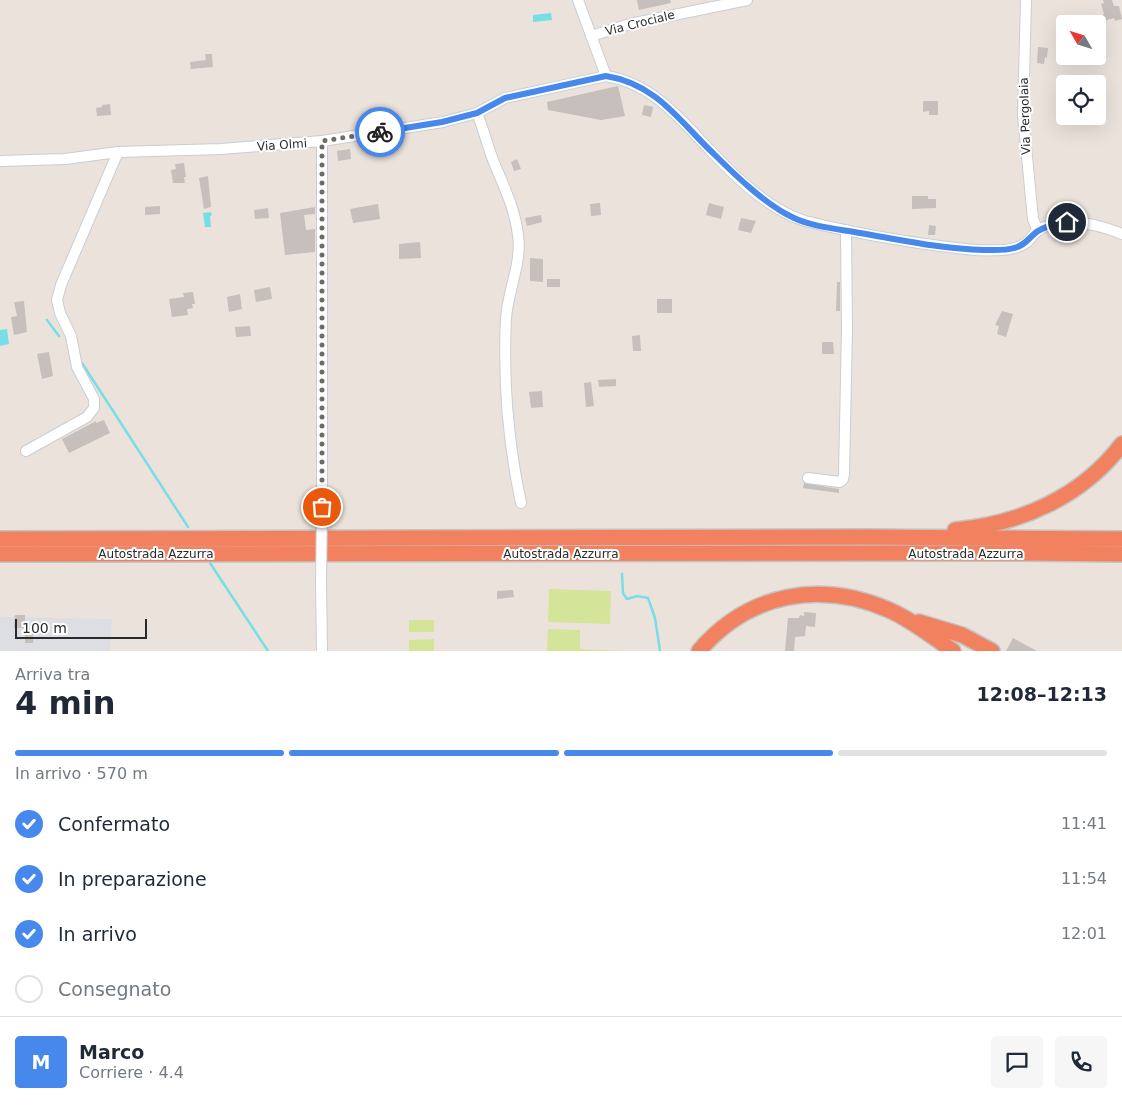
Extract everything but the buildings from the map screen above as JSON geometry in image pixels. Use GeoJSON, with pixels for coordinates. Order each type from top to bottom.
{"type":"FeatureCollection","features":[{"type":"Feature","properties":{"kind":"highway"},"geometry":{"type":"LineString","coordinates":[[866,537],[968,528],[1005,522],[1047,506],[1085,483],[1114,456],[1122,444]]}},
{"type":"Feature","properties":{"kind":"highway","name":"Autostrada Azzurra"},"geometry":{"type":"LineString","coordinates":[[0,540],[866,537],[1122,539]]}},
{"type":"Feature","properties":{"kind":"highway"},"geometry":{"type":"LineString","coordinates":[[1019,553],[1087,562],[1122,563]]}},
{"type":"Feature","properties":{"kind":"highway","name":"Autostrada Azzurra"},"geometry":{"type":"LineString","coordinates":[[0,554],[1122,554]]}},
{"type":"Feature","properties":{"kind":"highway"},"geometry":{"type":"LineString","coordinates":[[699,651],[734,619],[760,605],[788,597],[819,594],[851,596],[891,611],[953,651]]}},
{"type":"Feature","properties":{"kind":"highway"},"geometry":{"type":"LineString","coordinates":[[904,618],[962,635],[992,651]]}},
{"type":"Feature","properties":{"kind":"street","name":"Via Crociale"},"geometry":{"type":"LineString","coordinates":[[578,0],[606,76]]}},
{"type":"Feature","properties":{"kind":"street","name":"Via Crociale"},"geometry":{"type":"LineString","coordinates":[[591,36],[630,24],[747,0]]}},
{"type":"Feature","properties":{"kind":"street","name":"Via Pergolaia"},"geometry":{"type":"LineString","coordinates":[[1026,0],[1023,114],[1033,219],[1038,231]]}},
{"type":"Feature","properties":{"kind":"street","name":"Via Olmi"},"geometry":{"type":"LineString","coordinates":[[0,161],[65,160],[118,152],[221,149],[322,141],[442,122],[477,113],[505,98],[606,76],[617,78],[641,88],[667,106],[738,178],[793,218],[846,230],[964,249],[1001,250],[1015,248],[1027,242],[1038,231],[1067,222],[1083,222],[1122,234]]}},
{"type":"Feature","properties":{"kind":"street"},"geometry":{"type":"LineString","coordinates":[[477,113],[493,159],[514,209],[519,237],[518,262],[506,315],[506,382],[512,462],[522,503]]}},
{"type":"Feature","properties":{"kind":"street"},"geometry":{"type":"LineString","coordinates":[[322,141],[322,651]]}},
{"type":"Feature","properties":{"kind":"street"},"geometry":{"type":"LineString","coordinates":[[26,451],[87,417],[94,408],[94,399],[77,367],[71,336],[60,313],[57,300],[61,285],[118,152]]}},
{"type":"Feature","properties":{"kind":"street"},"geometry":{"type":"LineString","coordinates":[[808,478],[840,482],[844,474],[847,329],[846,230]]}},
{"type":"Feature","properties":{"kind":"shaded area"},"geometry":{"type":"Polygon","coordinates":[[[0,617],[112,619],[110,651],[0,651],[0,617]]]}},
{"type":"Feature","properties":{"kind":"green space"},"geometry":{"type":"Polygon","coordinates":[[[549,589],[611,591],[610,624],[548,622],[549,589]]]}},
{"type":"Feature","properties":{"kind":"green space"},"geometry":{"type":"Polygon","coordinates":[[[409,620],[434,620],[434,632],[409,632],[409,620]]]}},
{"type":"Feature","properties":{"kind":"green space"},"geometry":{"type":"Polygon","coordinates":[[[548,629],[580,630],[580,649],[622,651],[547,651],[548,629]]]}},
{"type":"Feature","properties":{"kind":"green space"},"geometry":{"type":"Polygon","coordinates":[[[434,639],[434,651],[409,651],[409,640],[434,639]]]}},
{"type":"Feature","properties":{"kind":"water"},"geometry":{"type":"Polygon","coordinates":[[[551,13],[552,20],[533,22],[533,15],[551,13]]]}},
{"type":"Feature","properties":{"kind":"water"},"geometry":{"type":"Polygon","coordinates":[[[210,212],[212,214],[210,217],[211,227],[205,227],[203,213],[210,212]]]}},
{"type":"Feature","properties":{"kind":"water"},"geometry":{"type":"Polygon","coordinates":[[[7,329],[9,344],[0,346],[0,330],[7,329]]]}},
{"type":"Feature","properties":{"kind":"waterway"},"geometry":{"type":"LineString","coordinates":[[47,320],[59,336]]}},
{"type":"Feature","properties":{"kind":"waterway"},"geometry":{"type":"LineString","coordinates":[[82,363],[188,527]]}},
{"type":"Feature","properties":{"kind":"waterway"},"geometry":{"type":"LineString","coordinates":[[210,563],[268,651]]}},
{"type":"Feature","properties":{"kind":"waterway"},"geometry":{"type":"LineString","coordinates":[[622,574],[623,593],[627,599],[637,596],[648,598],[655,618],[660,651]]}},
{"type":"Feature","properties":{"kind":"way so far"},"geometry":{"type":"LineString","coordinates":[[322,507],[322,141],[380,132]]}},
{"type":"Feature","properties":{"kind":"route"},"geometry":{"type":"LineString","coordinates":[[380,132],[442,122],[477,113],[505,98],[606,76],[617,78],[641,88],[667,106],[679,116],[711,152],[738,178],[793,218],[896,239],[964,249],[1001,250],[1015,248],[1027,242],[1038,231],[1067,222]]}}]}
